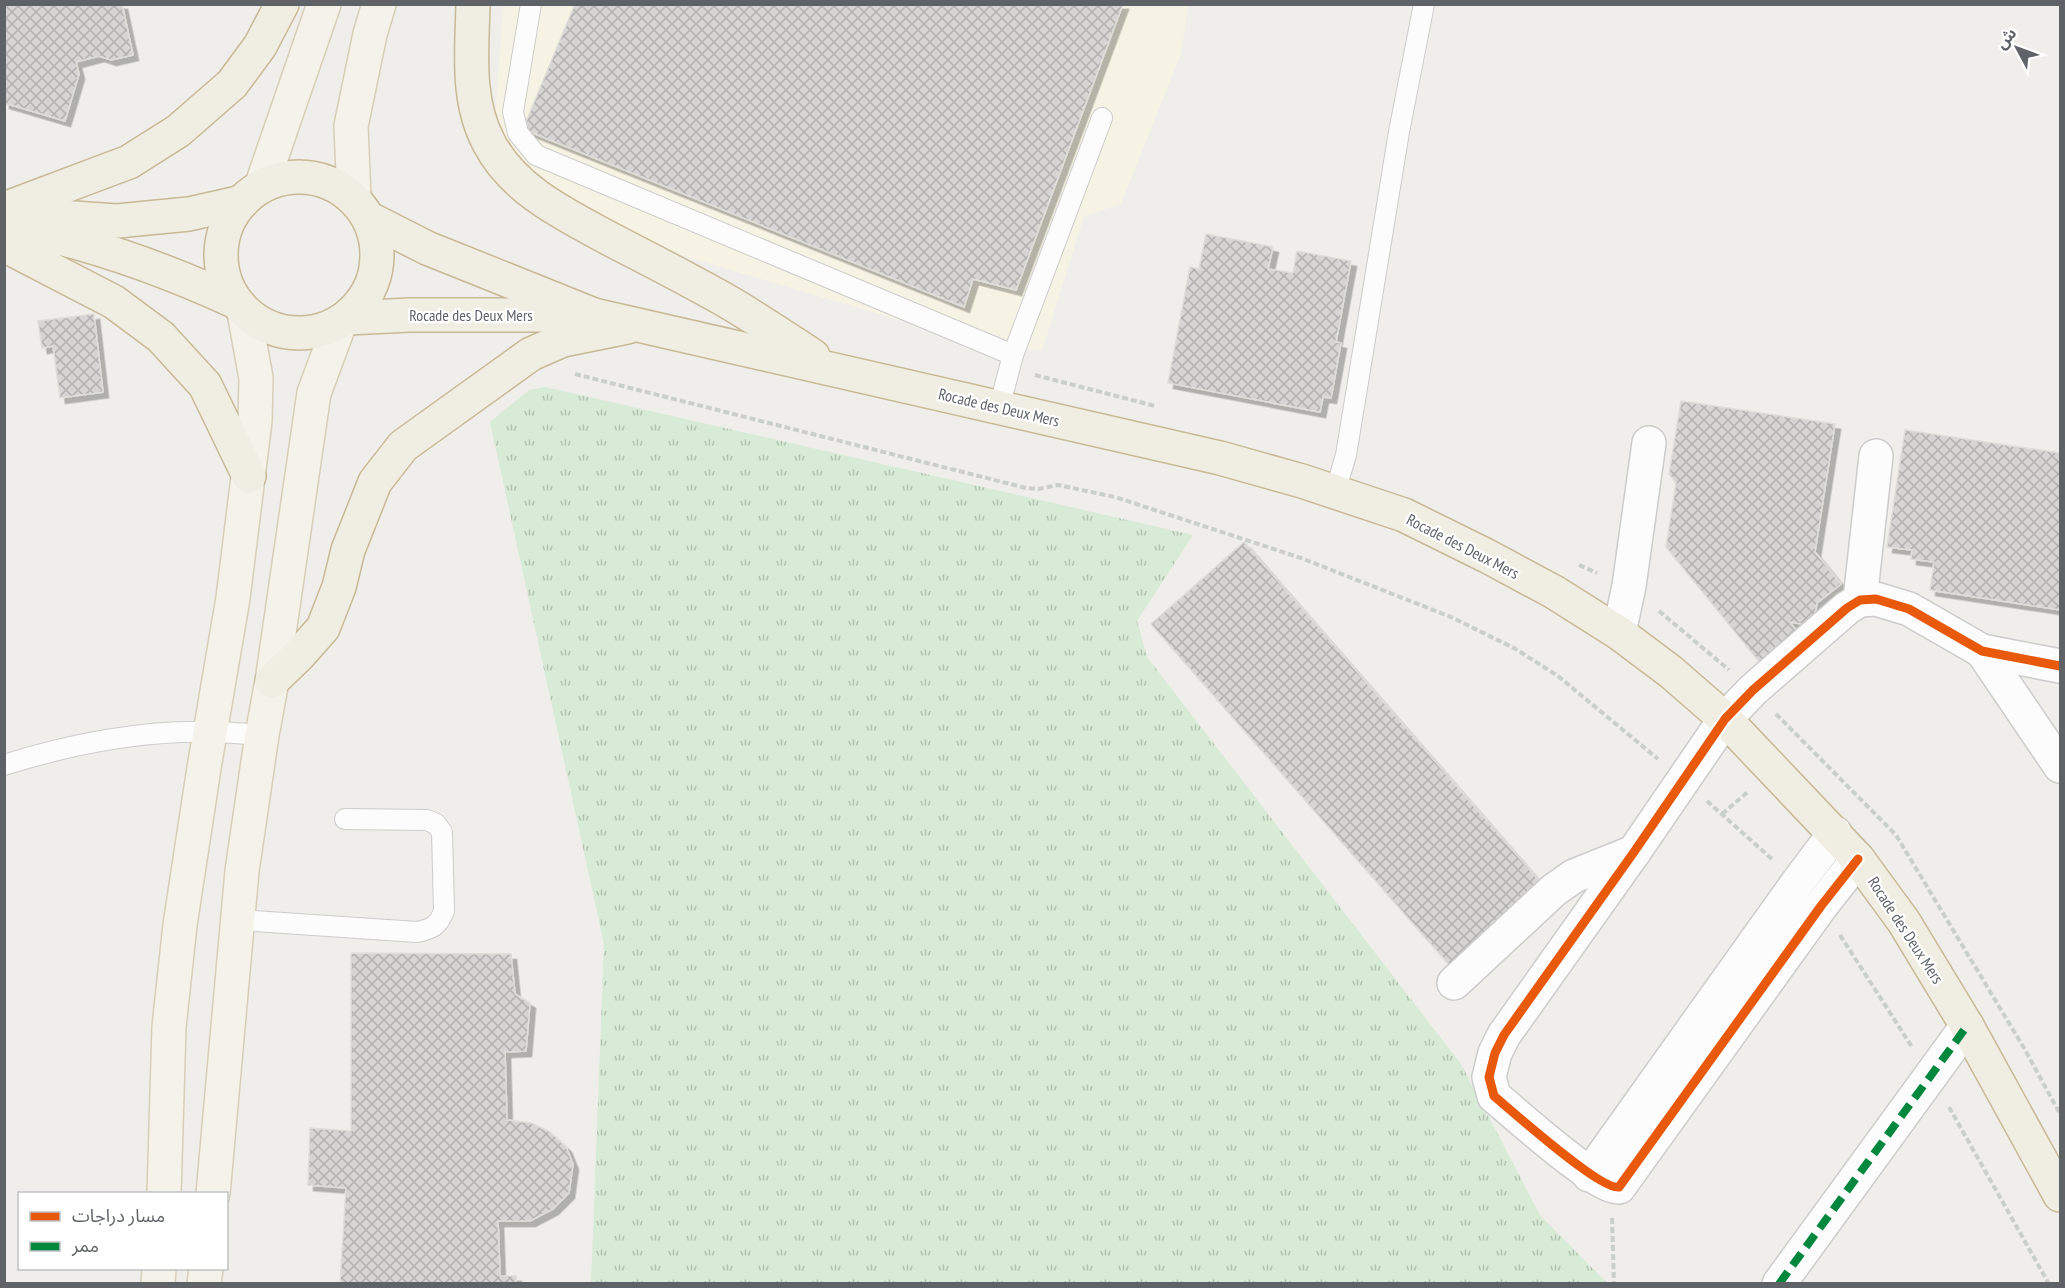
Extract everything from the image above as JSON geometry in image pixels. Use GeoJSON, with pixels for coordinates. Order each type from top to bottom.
{"type":"FeatureCollection","features":[{"type":"Feature","properties":{"kind":"highway"},"geometry":{"type":"LineString","coordinates":[[4,209],[129,162],[178,131],[232,84],[260,46],[282,4]]}},
{"type":"Feature","properties":{"kind":"highway"},"geometry":{"type":"LineString","coordinates":[[473,4],[472,81],[475,104],[489,143],[510,171],[530,191],[557,210],[718,296],[832,368]]}},
{"type":"Feature","properties":{"kind":"highway","name":"Rocade des Deux Mers"},"geometry":{"type":"LineString","coordinates":[[4,214],[117,221],[189,214],[251,195],[284,178],[309,177],[333,184],[361,208],[427,248],[594,315],[1220,458],[1404,515],[1554,592],[1619,633],[1671,672],[1725,718],[1858,859],[1904,922],[1967,1026],[2061,1195]]}},
{"type":"Feature","properties":{"kind":"highway"},"geometry":{"type":"LineString","coordinates":[[240,307],[224,278],[221,251],[227,225],[251,195]]}},
{"type":"Feature","properties":{"kind":"highway"},"geometry":{"type":"LineString","coordinates":[[344,320],[370,290],[378,266],[377,241],[361,208]]}},
{"type":"Feature","properties":{"kind":"highway","name":"Rocade des Deux Mers"},"geometry":{"type":"LineString","coordinates":[[4,226],[49,234],[145,264],[184,279],[240,307],[255,321],[279,332],[306,334],[332,327],[344,320],[422,315],[594,315]]}},
{"type":"Feature","properties":{"kind":"highway"},"geometry":{"type":"LineString","coordinates":[[4,245],[114,302],[161,337],[205,384],[249,476]]}},
{"type":"Feature","properties":{"kind":"highway"},"geometry":{"type":"LineString","coordinates":[[272,681],[323,628],[339,587],[348,550],[375,482],[403,446],[531,354],[563,340],[639,325]]}},
{"type":"Feature","properties":{"kind":"main road"},"geometry":{"type":"LineString","coordinates":[[251,195],[324,4]]}},
{"type":"Feature","properties":{"kind":"main road"},"geometry":{"type":"LineString","coordinates":[[361,208],[351,126],[370,34],[379,4]]}},
{"type":"Feature","properties":{"kind":"main road"},"geometry":{"type":"LineString","coordinates":[[164,1192],[169,1027],[180,925],[233,598],[255,421],[256,378],[240,307]]}},
{"type":"Feature","properties":{"kind":"main road"},"geometry":{"type":"LineString","coordinates":[[213,1192],[242,871],[262,735],[314,393],[344,320]]}},
{"type":"Feature","properties":{"kind":"street"},"geometry":{"type":"LineString","coordinates":[[1619,633],[1629,586],[1649,443]]}},
{"type":"Feature","properties":{"kind":"street"},"geometry":{"type":"LineString","coordinates":[[1860,600],[1876,456]]}},
{"type":"Feature","properties":{"kind":"street"},"geometry":{"type":"LineString","coordinates":[[1858,859],[1821,906],[1621,1186],[1616,1188],[1601,1181],[1494,1096],[1489,1077],[1495,1053],[1504,1035],[1634,852],[1725,718],[1753,690],[1847,608],[1860,600],[1876,599],[1909,609],[1982,651],[2061,666]]}},
{"type":"Feature","properties":{"kind":"street"},"geometry":{"type":"LineString","coordinates":[[1982,651],[2061,766]]}},
{"type":"Feature","properties":{"kind":"street"},"geometry":{"type":"LineString","coordinates":[[1601,1181],[1798,882],[1835,833]]}},
{"type":"Feature","properties":{"kind":"street"},"geometry":{"type":"LineString","coordinates":[[1454,983],[1554,890],[1574,876],[1634,852]]}},
{"type":"Feature","properties":{"kind":"street"},"geometry":{"type":"LineString","coordinates":[[1779,1284],[1967,1026]]}},
{"type":"Feature","properties":{"kind":"lane"},"geometry":{"type":"LineString","coordinates":[[531,4],[513,112],[518,133],[536,155],[1014,355]]}},
{"type":"Feature","properties":{"kind":"lane"},"geometry":{"type":"LineString","coordinates":[[1335,492],[1346,455],[1399,132],[1424,4]]}},
{"type":"Feature","properties":{"kind":"lane"},"geometry":{"type":"LineString","coordinates":[[999,408],[1014,355],[1102,118]]}},
{"type":"Feature","properties":{"kind":"lane"},"geometry":{"type":"LineString","coordinates":[[4,765],[45,752],[117,738],[210,732],[262,735]]}},
{"type":"Feature","properties":{"kind":"lane"},"geometry":{"type":"LineString","coordinates":[[238,920],[417,932],[431,929],[440,922],[444,911],[442,832],[436,824],[427,820],[345,819]]}},
{"type":"Feature","properties":{"kind":"path"},"geometry":{"type":"LineString","coordinates":[[566,371],[1026,488],[1058,485],[1115,496],[1301,558],[1451,617],[1514,648],[1558,676],[1683,780],[1798,882]]}},
{"type":"Feature","properties":{"kind":"path"},"geometry":{"type":"LineString","coordinates":[[1821,906],[1931,1076],[2049,1284]]}},
{"type":"Feature","properties":{"kind":"path"},"geometry":{"type":"LineString","coordinates":[[1601,1181],[1614,1284]]}},
{"type":"Feature","properties":{"kind":"shaded area"},"geometry":{"type":"Polygon","coordinates":[[[504,5],[1188,5],[1181,54],[1121,204],[1084,216],[1042,351],[920,326],[687,257],[645,238],[537,179],[513,152],[500,129],[495,113],[504,5]]]}},
{"type":"Feature","properties":{"kind":"green space"},"geometry":{"type":"Polygon","coordinates":[[[545,387],[1193,535],[1137,621],[1147,657],[1461,1064],[1540,1215],[1607,1283],[591,1283],[604,944],[490,422],[529,390],[545,387]]]}},
{"type":"Feature","properties":{"kind":"building"},"geometry":{"type":"Polygon","coordinates":[[[4,4],[122,4],[133,55],[111,60],[99,56],[76,62],[79,74],[65,121],[4,103],[4,4]]]}},
{"type":"Feature","properties":{"kind":"building"},"geometry":{"type":"Polygon","coordinates":[[[575,4],[1123,4],[1016,290],[973,279],[964,307],[523,129],[575,4]]]}},
{"type":"Feature","properties":{"kind":"building"},"geometry":{"type":"Polygon","coordinates":[[[1206,234],[1273,247],[1268,269],[1293,273],[1297,251],[1351,261],[1336,342],[1341,343],[1331,398],[1323,397],[1320,412],[1168,383],[1190,267],[1199,269],[1206,234]]]}},
{"type":"Feature","properties":{"kind":"building"},"geometry":{"type":"Polygon","coordinates":[[[94,314],[103,392],[60,398],[53,346],[42,348],[38,321],[94,314]]]}},
{"type":"Feature","properties":{"kind":"building"},"geometry":{"type":"Polygon","coordinates":[[[1681,401],[1835,424],[1815,552],[1841,584],[1817,603],[1813,626],[1790,622],[1799,634],[1761,664],[1666,547],[1676,483],[1669,474],[1681,401]]]}},
{"type":"Feature","properties":{"kind":"building"},"geometry":{"type":"Polygon","coordinates":[[[1905,430],[2060,453],[2060,610],[1930,590],[1934,562],[1911,559],[1912,550],[1887,547],[1905,430]]]}},
{"type":"Feature","properties":{"kind":"building"},"geometry":{"type":"Polygon","coordinates":[[[1244,542],[1549,892],[1457,974],[1151,624],[1244,542]]]}},
{"type":"Feature","properties":{"kind":"building"},"geometry":{"type":"Polygon","coordinates":[[[351,953],[511,954],[515,994],[530,1003],[526,1051],[505,1052],[507,1120],[531,1123],[550,1132],[566,1147],[573,1164],[569,1193],[553,1209],[530,1221],[498,1221],[500,1276],[516,1276],[516,1284],[340,1284],[346,1188],[308,1185],[310,1128],[351,1131],[351,953]]]}},
{"type":"Feature","properties":{"kind":"marked path"},"geometry":{"type":"LineString","coordinates":[[1779,1284],[1967,1026]]}},
{"type":"Feature","properties":{"kind":"cycle path"},"geometry":{"type":"LineString","coordinates":[[1858,859],[1821,906],[1619,1187],[1609,1185],[1594,1177],[1576,1164],[1494,1096],[1489,1077],[1495,1053],[1504,1035],[1725,719],[1753,690],[1847,608],[1860,600],[1876,599],[1909,609],[1982,651],[2060,666]]}}]}
